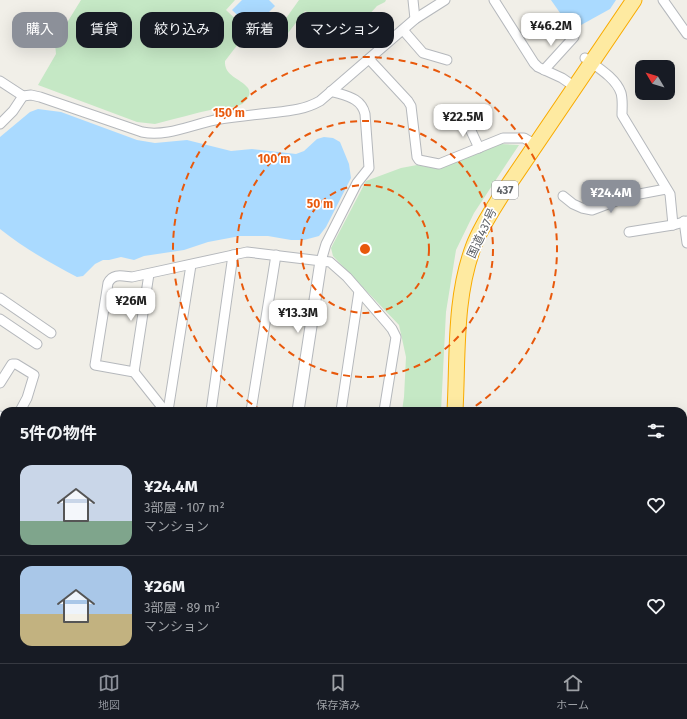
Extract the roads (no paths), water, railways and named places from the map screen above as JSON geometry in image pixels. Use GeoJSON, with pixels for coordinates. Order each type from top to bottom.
{"type":"FeatureCollection","features":[{"type":"Feature","properties":{"kind":"highway","name":"国道437号"},"geometry":{"type":"LineString","coordinates":[[455,407],[460,311],[463,285],[475,243],[490,214],[533,143],[572,85],[625,0]]}},
{"type":"Feature","properties":{"kind":"highway","name":"国道437号"},"geometry":{"type":"LineString","coordinates":[[588,60],[634,0]]}},
{"type":"Feature","properties":{"kind":"highway","name":"国道437号"},"geometry":{"type":"LineString","coordinates":[[447,407],[451,310],[454,284],[461,258],[469,236],[483,210],[533,143]]}},
{"type":"Feature","properties":{"kind":"street"},"geometry":{"type":"LineString","coordinates":[[413,0],[415,20]]}},
{"type":"Feature","properties":{"kind":"street"},"geometry":{"type":"LineString","coordinates":[[0,81],[23,96],[31,95],[40,97],[150,134],[235,117],[303,108],[320,101],[415,20],[445,0]]}},
{"type":"Feature","properties":{"kind":"street"},"geometry":{"type":"LineString","coordinates":[[494,0],[534,63],[572,85]]}},
{"type":"Feature","properties":{"kind":"street"},"geometry":{"type":"LineString","coordinates":[[663,0],[687,34]]}},
{"type":"Feature","properties":{"kind":"street"},"geometry":{"type":"LineString","coordinates":[[403,30],[423,53],[447,60]]}},
{"type":"Feature","properties":{"kind":"street"},"geometry":{"type":"LineString","coordinates":[[544,70],[574,36]]}},
{"type":"Feature","properties":{"kind":"street"},"geometry":{"type":"LineString","coordinates":[[370,59],[411,106],[417,157],[419,160],[439,164],[503,138],[520,137],[533,143]]}},
{"type":"Feature","properties":{"kind":"street"},"geometry":{"type":"LineString","coordinates":[[588,60],[610,77],[621,91],[623,100],[622,115],[670,194],[673,225]]}},
{"type":"Feature","properties":{"kind":"street"},"geometry":{"type":"LineString","coordinates":[[299,407],[323,252],[357,183],[368,168],[365,114],[363,106],[354,99],[331,91]]}},
{"type":"Feature","properties":{"kind":"street"},"geometry":{"type":"LineString","coordinates":[[0,124],[13,111],[23,96]]}},
{"type":"Feature","properties":{"kind":"street"},"geometry":{"type":"LineString","coordinates":[[466,120],[479,148]]}},
{"type":"Feature","properties":{"kind":"street"},"geometry":{"type":"LineString","coordinates":[[563,196],[573,204],[592,210],[629,196],[666,189]]}},
{"type":"Feature","properties":{"kind":"street"},"geometry":{"type":"LineString","coordinates":[[629,232],[673,225],[686,221],[687,243]]}},
{"type":"Feature","properties":{"kind":"street"},"geometry":{"type":"LineString","coordinates":[[162,407],[134,372],[95,365],[108,283],[110,279],[116,276],[132,277],[149,274],[247,252],[330,262],[359,291],[392,329],[396,337],[385,407]]}},
{"type":"Feature","properties":{"kind":"street"},"geometry":{"type":"LineString","coordinates":[[211,407],[233,255]]}},
{"type":"Feature","properties":{"kind":"street"},"geometry":{"type":"LineString","coordinates":[[252,407],[276,255]]}},
{"type":"Feature","properties":{"kind":"street"},"geometry":{"type":"LineString","coordinates":[[169,407],[191,265]]}},
{"type":"Feature","properties":{"kind":"street"},"geometry":{"type":"LineString","coordinates":[[134,372],[149,274]]}},
{"type":"Feature","properties":{"kind":"street"},"geometry":{"type":"LineString","coordinates":[[342,407],[359,291]]}},
{"type":"Feature","properties":{"kind":"street"},"geometry":{"type":"LineString","coordinates":[[2,303],[51,333]]}},
{"type":"Feature","properties":{"kind":"street"},"geometry":{"type":"LineString","coordinates":[[1,321],[22,339],[37,344]]}},
{"type":"Feature","properties":{"kind":"street"},"geometry":{"type":"LineString","coordinates":[[0,383],[12,364],[16,364],[34,375],[28,398],[22,407]]}},
{"type":"Feature","properties":{"kind":"water"},"geometry":{"type":"Polygon","coordinates":[[[242,0],[269,0],[275,6],[269,12],[234,12],[232,10],[242,0]]]}},
{"type":"Feature","properties":{"kind":"water"},"geometry":{"type":"Polygon","coordinates":[[[551,0],[616,0],[610,9],[572,30],[551,0]]]}},
{"type":"Feature","properties":{"kind":"water"},"geometry":{"type":"Polygon","coordinates":[[[38,109],[61,112],[137,140],[155,143],[187,140],[231,151],[252,149],[296,154],[304,151],[317,139],[324,137],[333,138],[340,142],[349,164],[351,178],[326,227],[319,236],[304,240],[291,240],[268,236],[240,236],[208,242],[184,250],[144,256],[134,260],[121,257],[103,260],[95,264],[83,276],[77,277],[37,255],[0,229],[0,137],[30,112],[38,109]]]}}]}
